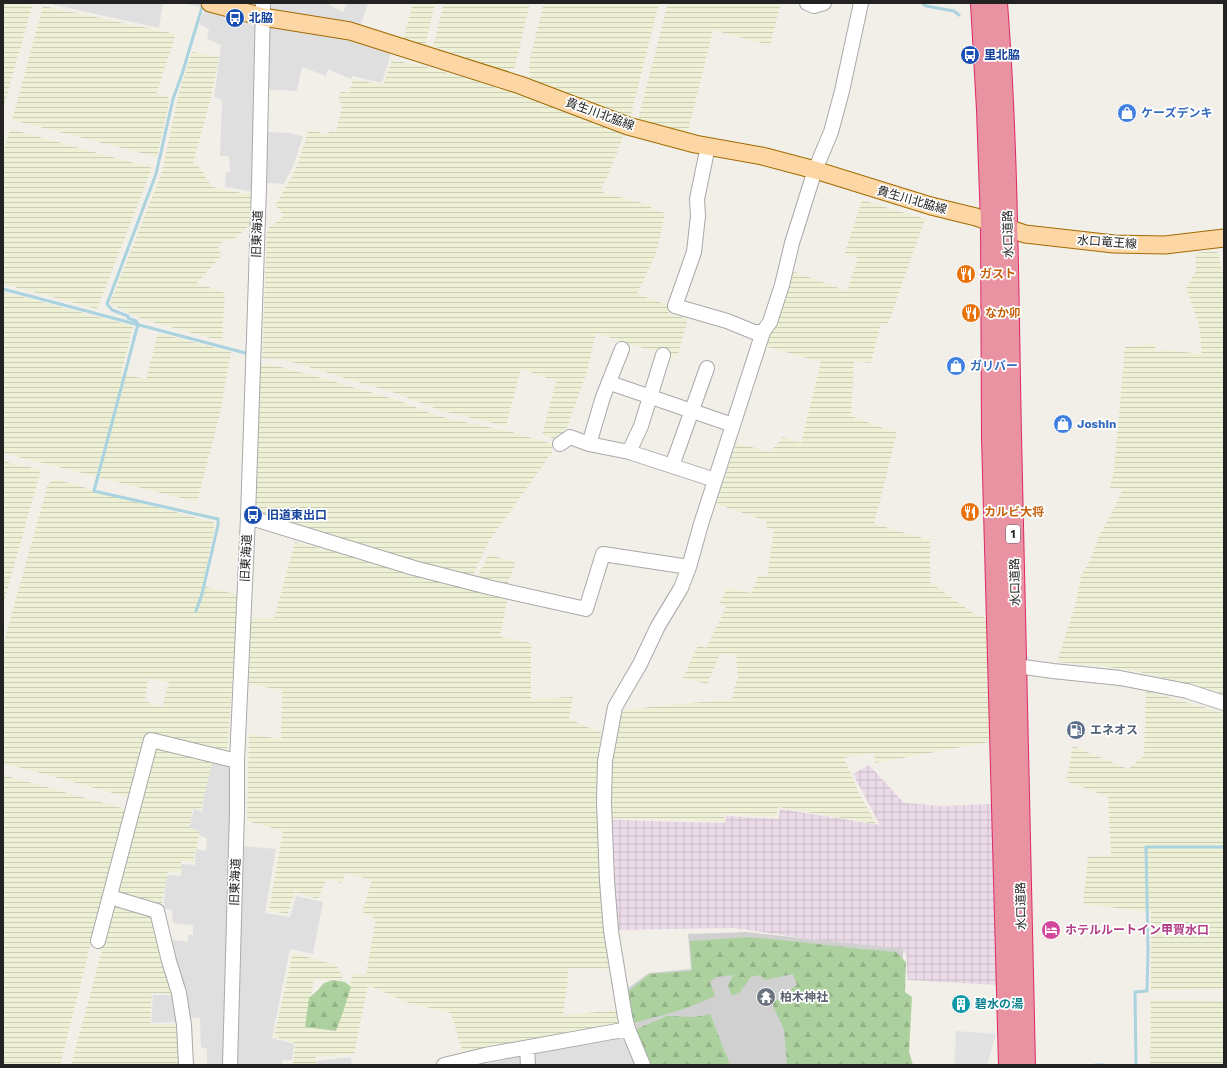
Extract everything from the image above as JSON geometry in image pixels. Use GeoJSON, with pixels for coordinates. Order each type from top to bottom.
{"type":"FeatureCollection","features":[{"type":"Feature","properties":{"kind":"highway","name":"水口道路"},"geometry":{"type":"LineString","coordinates":[[981,3],[987,110],[999,226]]}},
{"type":"Feature","properties":{"kind":"highway","name":"水口道路"},"geometry":{"type":"LineString","coordinates":[[997,3],[1002,74],[992,437],[1007,663],[1025,1065]]}},
{"type":"Feature","properties":{"kind":"highway","name":"水口道路"},"geometry":{"type":"LineString","coordinates":[[1007,663],[1010,1065]]}},
{"type":"Feature","properties":{"kind":"main road","name":"貴生川北脇線"},"geometry":{"type":"LineString","coordinates":[[210,3],[263,10],[350,31],[520,84],[628,126],[708,146],[762,156],[814,170],[931,206],[976,217],[999,226]]}},
{"type":"Feature","properties":{"kind":"main road","name":"水口竜王線"},"geometry":{"type":"LineString","coordinates":[[999,226],[1025,234],[1114,244],[1165,245],[1224,238]]}},
{"type":"Feature","properties":{"kind":"street"},"geometry":{"type":"LineString","coordinates":[[807,3],[814,6],[824,3]]}},
{"type":"Feature","properties":{"kind":"street"},"geometry":{"type":"LineString","coordinates":[[643,1065],[628,1029],[611,931],[607,881],[604,802],[605,761],[615,707],[640,664],[658,626],[681,588],[689,567],[700,524],[762,332],[770,322],[773,315],[792,243],[814,170],[831,132],[862,3]]}},
{"type":"Feature","properties":{"kind":"street","name":"旧東海道"},"geometry":{"type":"LineString","coordinates":[[230,1065],[237,761],[248,517],[259,194],[263,10]]}},
{"type":"Feature","properties":{"kind":"street"},"geometry":{"type":"LineString","coordinates":[[708,146],[697,199],[698,216],[694,252],[675,306],[727,321],[754,332],[762,332]]}},
{"type":"Feature","properties":{"kind":"street"},"geometry":{"type":"LineString","coordinates":[[589,444],[603,397],[610,383],[622,349]]}},
{"type":"Feature","properties":{"kind":"street"},"geometry":{"type":"LineString","coordinates":[[629,452],[641,426],[663,355]]}},
{"type":"Feature","properties":{"kind":"street"},"geometry":{"type":"LineString","coordinates":[[672,466],[707,368]]}},
{"type":"Feature","properties":{"kind":"street"},"geometry":{"type":"LineString","coordinates":[[610,383],[733,425]]}},
{"type":"Feature","properties":{"kind":"street"},"geometry":{"type":"LineString","coordinates":[[560,444],[570,437],[589,444],[629,452],[715,480]]}},
{"type":"Feature","properties":{"kind":"street"},"geometry":{"type":"LineString","coordinates":[[248,517],[414,568],[492,588],[586,609],[603,554],[689,567]]}},
{"type":"Feature","properties":{"kind":"street"},"geometry":{"type":"LineString","coordinates":[[1007,663],[1120,678],[1187,691],[1224,703]]}},
{"type":"Feature","properties":{"kind":"street"},"geometry":{"type":"LineString","coordinates":[[98,941],[110,897],[128,803],[151,740],[237,761]]}},
{"type":"Feature","properties":{"kind":"street"},"geometry":{"type":"LineString","coordinates":[[110,897],[157,911],[169,961],[179,993],[184,1025],[186,1065]]}},
{"type":"Feature","properties":{"kind":"street"},"geometry":{"type":"LineString","coordinates":[[444,1065],[485,1060],[527,1048],[628,1029]]}},
{"type":"Feature","properties":{"kind":"street"},"geometry":{"type":"LineString","coordinates":[[527,1048],[528,1065]]}},
{"type":"Feature","properties":{"kind":"shaded area"},"geometry":{"type":"Polygon","coordinates":[[[46,3],[163,3],[159,28],[46,3]]]}},
{"type":"Feature","properties":{"kind":"shaded area"},"geometry":{"type":"Polygon","coordinates":[[[181,3],[326,3],[343,12],[347,3],[368,4],[355,41],[392,50],[382,83],[352,76],[351,79],[328,69],[326,76],[302,67],[297,91],[257,89],[266,132],[289,133],[303,136],[294,164],[284,184],[256,182],[254,192],[225,187],[226,173],[230,171],[229,156],[220,156],[222,100],[214,97],[221,45],[207,39],[209,29],[199,24],[205,8],[181,3]]]}},
{"type":"Feature","properties":{"kind":"shaded area"},"geometry":{"type":"Polygon","coordinates":[[[209,760],[235,766],[227,1065],[207,1065],[207,1049],[201,1047],[200,1018],[187,1017],[186,1022],[151,1023],[153,995],[182,995],[172,961],[173,940],[188,942],[188,935],[193,935],[193,925],[173,923],[172,910],[164,909],[165,875],[181,876],[181,864],[195,865],[196,849],[206,851],[207,838],[188,832],[194,809],[202,812],[209,760]]]}},
{"type":"Feature","properties":{"kind":"shaded area"},"geometry":{"type":"Polygon","coordinates":[[[869,765],[904,803],[942,806],[996,804],[997,985],[908,980],[906,953],[734,928],[615,930],[609,820],[725,823],[726,816],[779,819],[780,809],[880,825],[853,774],[869,765]]]}},
{"type":"Feature","properties":{"kind":"shaded area"},"geometry":{"type":"Polygon","coordinates":[[[242,846],[276,849],[265,913],[290,917],[296,896],[323,902],[313,954],[290,949],[272,1038],[294,1044],[292,1060],[282,1060],[282,1065],[237,1065],[242,846]]]}},
{"type":"Feature","properties":{"kind":"shaded area","name":"柏木神社"},"geometry":{"type":"Polygon","coordinates":[[[746,932],[903,949],[902,1005],[910,1065],[651,1065],[640,1044],[627,989],[649,973],[691,969],[688,934],[746,932]]]}},
{"type":"Feature","properties":{"kind":"shaded area"},"geometry":{"type":"Polygon","coordinates":[[[956,1031],[996,1034],[987,1065],[954,1065],[956,1031]]]}},
{"type":"Feature","properties":{"kind":"shaded area"},"geometry":{"type":"Polygon","coordinates":[[[627,1035],[641,1065],[480,1065],[525,1055],[627,1035]]]}},
{"type":"Feature","properties":{"kind":"shaded area"},"geometry":{"type":"Polygon","coordinates":[[[351,1057],[352,1065],[318,1065],[317,1061],[351,1057]]]}},
{"type":"Feature","properties":{"kind":"green space"},"geometry":{"type":"Polygon","coordinates":[[[3,3],[33,3],[3,109],[3,3]]]}},
{"type":"Feature","properties":{"kind":"green space"},"geometry":{"type":"Polygon","coordinates":[[[413,3],[435,3],[425,46],[403,40],[413,3]]]}},
{"type":"Feature","properties":{"kind":"green space"},"geometry":{"type":"Polygon","coordinates":[[[444,3],[530,3],[515,67],[506,72],[433,46],[444,3]]]}},
{"type":"Feature","properties":{"kind":"green space"},"geometry":{"type":"Polygon","coordinates":[[[544,3],[659,3],[630,119],[532,83],[529,76],[530,58],[544,3]]]}},
{"type":"Feature","properties":{"kind":"green space"},"geometry":{"type":"Polygon","coordinates":[[[668,3],[781,3],[770,45],[713,30],[687,136],[637,123],[668,3]]]}},
{"type":"Feature","properties":{"kind":"green space"},"geometry":{"type":"Polygon","coordinates":[[[43,6],[176,34],[156,94],[170,98],[157,157],[12,120],[43,6]]]}},
{"type":"Feature","properties":{"kind":"green space"},"geometry":{"type":"Polygon","coordinates":[[[192,52],[219,57],[211,98],[193,163],[202,170],[212,187],[252,195],[252,223],[234,239],[223,241],[218,247],[221,256],[197,283],[225,293],[222,341],[145,320],[110,304],[162,172],[179,92],[192,52]]]}},
{"type":"Feature","properties":{"kind":"green space"},"geometry":{"type":"Polygon","coordinates":[[[392,60],[426,67],[469,79],[625,131],[608,176],[601,189],[604,193],[650,205],[652,209],[665,213],[657,251],[637,294],[671,306],[669,314],[688,319],[677,357],[596,333],[587,372],[563,438],[556,439],[542,435],[556,381],[521,369],[506,426],[442,411],[398,394],[285,360],[262,358],[267,229],[284,216],[275,205],[298,163],[309,129],[328,135],[329,131],[336,132],[343,103],[338,102],[341,91],[349,93],[353,79],[383,85],[392,60]]]}},
{"type":"Feature","properties":{"kind":"green space"},"geometry":{"type":"Polygon","coordinates":[[[10,129],[152,168],[97,309],[3,284],[3,155],[10,129]]]}},
{"type":"Feature","properties":{"kind":"green space"},"geometry":{"type":"Polygon","coordinates":[[[862,200],[925,219],[888,324],[881,323],[871,363],[854,361],[851,416],[897,433],[874,524],[930,540],[930,582],[974,614],[988,619],[989,742],[875,763],[874,753],[844,758],[859,793],[876,824],[778,807],[776,817],[725,814],[724,822],[612,818],[609,768],[617,711],[676,704],[731,700],[738,677],[736,655],[720,654],[707,684],[683,678],[698,645],[706,648],[726,607],[720,603],[727,588],[751,593],[759,574],[767,577],[774,529],[767,528],[767,521],[716,504],[736,443],[770,452],[783,437],[801,443],[821,362],[764,346],[792,271],[847,291],[858,258],[845,253],[862,200]]]}},
{"type":"Feature","properties":{"kind":"green space"},"geometry":{"type":"Polygon","coordinates":[[[1217,251],[1224,277],[1224,694],[1140,672],[1102,666],[1057,662],[1075,606],[1081,576],[1123,489],[1110,488],[1114,470],[1125,347],[1154,344],[1156,352],[1166,350],[1202,354],[1199,325],[1186,288],[1196,271],[1195,253],[1217,251]]]}},
{"type":"Feature","properties":{"kind":"green space"},"geometry":{"type":"Polygon","coordinates":[[[3,292],[133,326],[121,374],[146,379],[158,333],[231,352],[220,414],[197,502],[3,453],[3,292]]]}},
{"type":"Feature","properties":{"kind":"green space"},"geometry":{"type":"Polygon","coordinates":[[[260,365],[273,365],[311,375],[397,400],[450,419],[512,432],[552,444],[552,452],[488,543],[472,578],[417,564],[318,531],[256,516],[260,365]]]}},
{"type":"Feature","properties":{"kind":"green space"},"geometry":{"type":"Polygon","coordinates":[[[3,461],[41,470],[3,605],[3,461]]]}},
{"type":"Feature","properties":{"kind":"green space"},"geometry":{"type":"Polygon","coordinates":[[[54,479],[215,523],[203,586],[239,595],[227,754],[147,735],[128,797],[3,763],[3,645],[48,484],[54,479]],[[148,678],[145,701],[162,707],[169,682],[148,678]]]}},
{"type":"Feature","properties":{"kind":"green space"},"geometry":{"type":"Polygon","coordinates":[[[295,542],[508,596],[500,637],[531,643],[531,699],[573,697],[569,719],[602,733],[597,760],[601,851],[614,969],[569,968],[563,1015],[620,1010],[620,1023],[614,1027],[463,1053],[451,1013],[406,1002],[368,985],[354,1054],[315,1057],[317,1065],[293,1065],[295,1043],[274,1036],[293,953],[336,965],[343,978],[314,980],[306,1026],[336,1032],[353,974],[366,975],[376,919],[362,912],[372,880],[346,873],[341,883],[327,878],[318,899],[295,892],[288,914],[269,910],[283,831],[247,821],[249,734],[281,739],[282,690],[249,684],[251,618],[274,618],[295,542]]]}},
{"type":"Feature","properties":{"kind":"green space"},"geometry":{"type":"Polygon","coordinates":[[[489,554],[516,563],[506,587],[477,578],[489,554]]]}},
{"type":"Feature","properties":{"kind":"green space"},"geometry":{"type":"Polygon","coordinates":[[[1146,691],[1224,713],[1224,989],[1151,990],[1151,912],[1083,904],[1088,857],[1111,856],[1108,797],[1066,781],[1073,746],[1128,769],[1144,756],[1146,691]]]}},
{"type":"Feature","properties":{"kind":"green space"},"geometry":{"type":"Polygon","coordinates":[[[156,744],[213,759],[201,810],[193,808],[189,827],[200,832],[193,862],[181,860],[182,871],[168,872],[161,906],[117,894],[156,744]]]}},
{"type":"Feature","properties":{"kind":"green space"},"geometry":{"type":"Polygon","coordinates":[[[3,775],[125,809],[60,1065],[3,1065],[3,775]]]}},
{"type":"Feature","properties":{"kind":"green space"},"geometry":{"type":"Polygon","coordinates":[[[115,902],[154,914],[175,994],[152,993],[150,1024],[180,1024],[184,1065],[71,1065],[115,902]]]}},
{"type":"Feature","properties":{"kind":"green space","name":"柏木神社"},"geometry":{"type":"Polygon","coordinates":[[[747,937],[896,952],[906,962],[905,992],[912,997],[909,1052],[913,1065],[785,1065],[787,1063],[784,1030],[772,1003],[797,985],[793,974],[765,980],[760,975],[751,977],[740,992],[732,996],[728,986],[733,975],[716,977],[710,982],[715,996],[705,1001],[663,1015],[630,1024],[629,991],[649,974],[692,971],[690,941],[747,937]]]}},
{"type":"Feature","properties":{"kind":"green space"},"geometry":{"type":"Polygon","coordinates":[[[333,980],[345,982],[351,987],[336,1031],[305,1027],[309,998],[324,983],[333,980]]]}},
{"type":"Feature","properties":{"kind":"green space"},"geometry":{"type":"Polygon","coordinates":[[[1151,1000],[1224,1001],[1224,1065],[1150,1065],[1151,1000]]]}},
{"type":"Feature","properties":{"kind":"green space"},"geometry":{"type":"Polygon","coordinates":[[[710,1014],[730,1065],[647,1065],[634,1030],[667,1016],[695,1017],[710,1014]]]}},
{"type":"Feature","properties":{"kind":"waterway"},"geometry":{"type":"LineString","coordinates":[[922,3],[926,6],[954,11],[959,15]]}},
{"type":"Feature","properties":{"kind":"waterway"},"geometry":{"type":"LineString","coordinates":[[138,324],[136,321],[128,318],[128,316],[112,310],[107,304],[156,174],[173,99],[203,4]]}},
{"type":"Feature","properties":{"kind":"waterway"},"geometry":{"type":"LineString","coordinates":[[3,289],[249,354]]}},
{"type":"Feature","properties":{"kind":"waterway"},"geometry":{"type":"LineString","coordinates":[[138,324],[94,491],[218,519],[218,525],[202,594],[196,611]]}},
{"type":"Feature","properties":{"kind":"waterway"},"geometry":{"type":"LineString","coordinates":[[1136,1065],[1135,992],[1147,991],[1148,951],[1146,847],[1224,847]]}},
{"type":"Feature","properties":{"kind":"waterway"},"geometry":{"type":"LineString","coordinates":[[1095,1065],[1103,1065]]}},
{"type":"Feature","properties":{"kind":"place","name":"北脇"},"geometry":{"type":"Point","coordinates":[235,18]}},
{"type":"Feature","properties":{"kind":"place","name":"里北脇"},"geometry":{"type":"Point","coordinates":[970,55]}},
{"type":"Feature","properties":{"kind":"place","name":"ケーズデンキ"},"geometry":{"type":"Point","coordinates":[1127,113]}},
{"type":"Feature","properties":{"kind":"place","name":"ガスト"},"geometry":{"type":"Point","coordinates":[966,274]}},
{"type":"Feature","properties":{"kind":"place","name":"なか卯"},"geometry":{"type":"Point","coordinates":[971,313]}},
{"type":"Feature","properties":{"kind":"place","name":"ガリバー"},"geometry":{"type":"Point","coordinates":[956,366]}},
{"type":"Feature","properties":{"kind":"place","name":"Joshin"},"geometry":{"type":"Point","coordinates":[1063,424]}},
{"type":"Feature","properties":{"kind":"place","name":"カルビ大将"},"geometry":{"type":"Point","coordinates":[970,512]}},
{"type":"Feature","properties":{"kind":"place","name":"旧道東出口"},"geometry":{"type":"Point","coordinates":[253,515]}},
{"type":"Feature","properties":{"kind":"place","name":"エネオス"},"geometry":{"type":"Point","coordinates":[1076,730]}},
{"type":"Feature","properties":{"kind":"place","name":"ホテルルートイン甲賀水口"},"geometry":{"type":"Point","coordinates":[1051,930]}},
{"type":"Feature","properties":{"kind":"place","name":"柏木神社"},"geometry":{"type":"Point","coordinates":[766,997]}},
{"type":"Feature","properties":{"kind":"place","name":"碧水の湯"},"geometry":{"type":"Point","coordinates":[961,1004]}}]}
